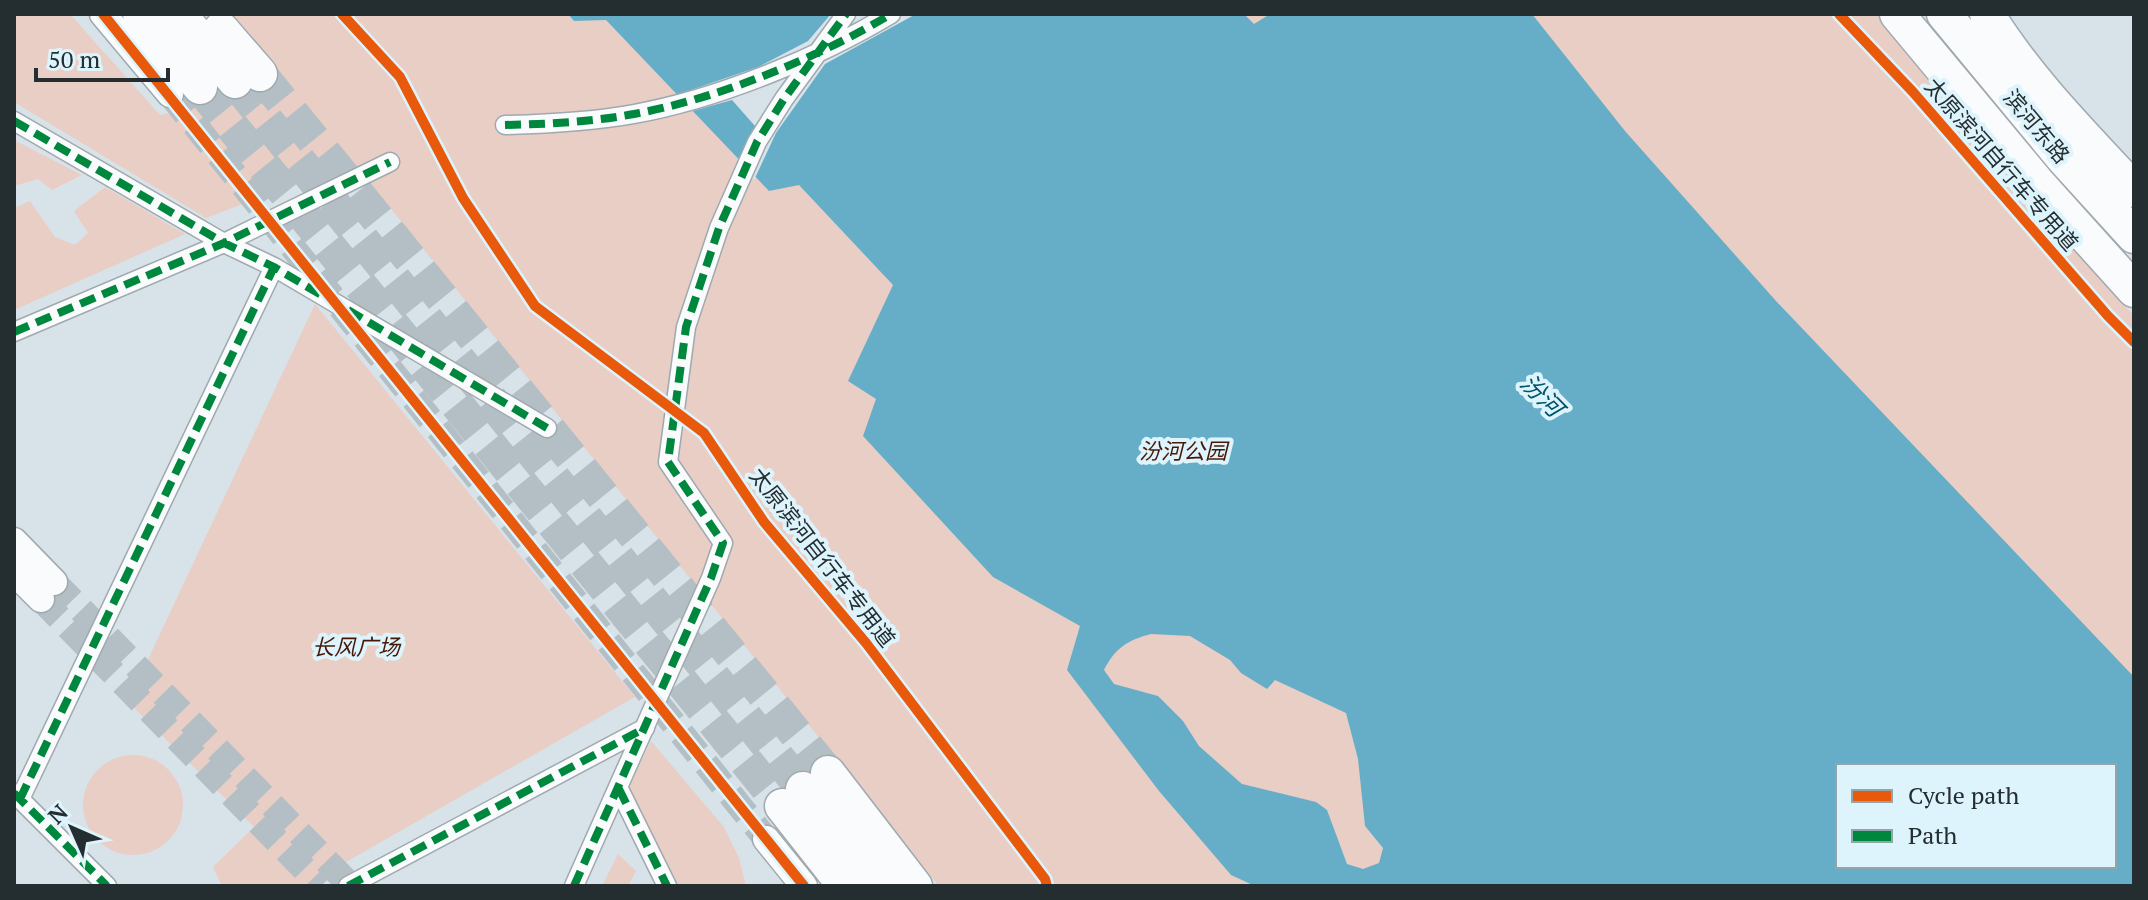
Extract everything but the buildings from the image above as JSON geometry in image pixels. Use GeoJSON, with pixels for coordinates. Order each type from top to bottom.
{"type":"FeatureCollection","features":[{"type":"Feature","properties":{"kind":"highway"},"geometry":{"type":"LineString","coordinates":[[140,14],[185,90]]}},
{"type":"Feature","properties":{"kind":"highway"},"geometry":{"type":"LineString","coordinates":[[179,14],[248,78],[208,14]]}},
{"type":"Feature","properties":{"kind":"highway","name":"滨河东路"},"geometry":{"type":"LineString","coordinates":[[1897,14],[2036,181],[2134,290]]}},
{"type":"Feature","properties":{"kind":"highway","name":"滨河东路"},"geometry":{"type":"LineString","coordinates":[[1944,14],[2051,143],[2134,236]]}},
{"type":"Feature","properties":{"kind":"highway"},"geometry":{"type":"LineString","coordinates":[[1987,14],[2016,58],[2134,190]]}},
{"type":"Feature","properties":{"kind":"highway"},"geometry":{"type":"LineString","coordinates":[[2051,143],[2134,198]]}},
{"type":"Feature","properties":{"kind":"highway"},"geometry":{"type":"LineString","coordinates":[[804,789],[845,886]]}},
{"type":"Feature","properties":{"kind":"highway"},"geometry":{"type":"LineString","coordinates":[[804,789],[879,886]]}},
{"type":"Feature","properties":{"kind":"highway"},"geometry":{"type":"LineString","coordinates":[[804,789],[915,886]]}},
{"type":"Feature","properties":{"kind":"street"},"geometry":{"type":"LineString","coordinates":[[103,14],[185,90]]}},
{"type":"Feature","properties":{"kind":"street"},"geometry":{"type":"LineString","coordinates":[[574,886],[711,578],[723,543],[668,462],[686,327],[719,228],[757,142],[793,86],[846,14]]}},
{"type":"Feature","properties":{"kind":"street"},"geometry":{"type":"LineString","coordinates":[[505,125],[603,119],[709,96],[825,48],[891,14]]}},
{"type":"Feature","properties":{"kind":"street"},"geometry":{"type":"LineString","coordinates":[[14,121],[224,243],[274,267],[547,428]]}},
{"type":"Feature","properties":{"kind":"street"},"geometry":{"type":"LineString","coordinates":[[14,332],[224,243],[390,162]]}},
{"type":"Feature","properties":{"kind":"street"},"geometry":{"type":"LineString","coordinates":[[107,886],[17,796],[274,267]]}},
{"type":"Feature","properties":{"kind":"street"},"geometry":{"type":"LineString","coordinates":[[14,541],[47,591],[14,572]]}},
{"type":"Feature","properties":{"kind":"street"},"geometry":{"type":"LineString","coordinates":[[348,886],[645,728]]}},
{"type":"Feature","properties":{"kind":"street"},"geometry":{"type":"LineString","coordinates":[[619,789],[667,886]]}},
{"type":"Feature","properties":{"kind":"street"},"geometry":{"type":"LineString","coordinates":[[766,839],[804,886]]}},
{"type":"Feature","properties":{"kind":"green space","name":"汾河公园"},"geometry":{"type":"Polygon","coordinates":[[[14,14],[70,14],[160,115],[289,83],[232,14],[1878,14],[1995,161],[2134,316],[2134,886],[939,886],[353,162],[206,218],[14,102],[14,14]]]}},
{"type":"Feature","properties":{"kind":"green space"},"geometry":{"type":"Polygon","coordinates":[[[14,140],[82,175],[52,190],[38,179],[14,186],[14,140]]]}},
{"type":"Feature","properties":{"kind":"green space"},"geometry":{"type":"Polygon","coordinates":[[[105,187],[185,234],[14,310],[14,208],[30,201],[55,237],[75,245],[88,233],[74,211],[105,187]]]}},
{"type":"Feature","properties":{"kind":"green space","name":"长风广场"},"geometry":{"type":"Polygon","coordinates":[[[315,304],[635,697],[304,886],[222,886],[213,867],[254,827],[128,702],[315,304]]]}},
{"type":"Feature","properties":{"kind":"green space"},"geometry":{"type":"Polygon","coordinates":[[[651,741],[724,827],[739,858],[746,886],[670,886],[627,791],[651,741]]]}},
{"type":"Feature","properties":{"kind":"green space"},"geometry":{"type":"Polygon","coordinates":[[[133,755],[152,759],[168,770],[179,786],[183,805],[179,824],[168,840],[152,851],[133,855],[114,851],[98,840],[87,824],[83,805],[87,786],[98,770],[114,759],[133,755]]]}},
{"type":"Feature","properties":{"kind":"green space"},"geometry":{"type":"Polygon","coordinates":[[[618,854],[636,871],[628,886],[602,886],[618,854]]]}},
{"type":"Feature","properties":{"kind":"water","name":"汾河公园"},"geometry":{"type":"Polygon","coordinates":[[[568,14],[1244,14],[1254,24],[1270,14],[1532,14],[1625,131],[1776,301],[2134,677],[2134,886],[1255,886],[1231,875],[1159,791],[1067,670],[1080,626],[993,577],[863,436],[876,399],[848,381],[893,285],[799,185],[769,191],[606,20],[574,21],[568,14]],[[1151,634],[1136,639],[1118,651],[1104,670],[1114,684],[1158,696],[1183,721],[1199,746],[1242,784],[1316,802],[1327,810],[1347,864],[1363,869],[1379,863],[1383,848],[1365,826],[1358,759],[1346,713],[1275,680],[1267,689],[1241,673],[1230,660],[1190,636],[1151,634]]]}},
{"type":"Feature","properties":{"kind":"pier"},"geometry":{"type":"Polygon","coordinates":[[[831,14],[916,14],[825,64],[776,133],[754,180],[737,162],[755,126],[732,100],[689,112],[673,96],[758,67],[808,41],[831,14]]]}},
{"type":"Feature","properties":{"kind":"tunnel"},"geometry":{"type":"LineString","coordinates":[[260,74],[828,773]]}},
{"type":"Feature","properties":{"kind":"tunnel"},"geometry":{"type":"LineString","coordinates":[[235,81],[803,789]]}},
{"type":"Feature","properties":{"kind":"tunnel"},"geometry":{"type":"LineString","coordinates":[[200,87],[782,806]]}},
{"type":"Feature","properties":{"kind":"tunnel"},"geometry":{"type":"LineString","coordinates":[[170,94],[766,839]]}},
{"type":"Feature","properties":{"kind":"tunnel"},"geometry":{"type":"LineString","coordinates":[[54,582],[351,886]]}},
{"type":"Feature","properties":{"kind":"tunnel"},"geometry":{"type":"LineString","coordinates":[[41,599],[321,886]]}},
{"type":"Feature","properties":{"kind":"marked path"},"geometry":{"type":"LineString","coordinates":[[574,886],[711,578],[723,543],[668,462],[686,327],[719,228],[757,142],[846,14]]}},
{"type":"Feature","properties":{"kind":"marked path"},"geometry":{"type":"LineString","coordinates":[[505,125],[618,117],[699,98],[799,61],[891,14]]}},
{"type":"Feature","properties":{"kind":"marked path"},"geometry":{"type":"LineString","coordinates":[[14,121],[224,243],[274,267],[323,296]]}},
{"type":"Feature","properties":{"kind":"marked path"},"geometry":{"type":"LineString","coordinates":[[14,332],[224,243],[390,162]]}},
{"type":"Feature","properties":{"kind":"marked path"},"geometry":{"type":"LineString","coordinates":[[20,799],[274,267]]}},
{"type":"Feature","properties":{"kind":"marked path"},"geometry":{"type":"LineString","coordinates":[[348,310],[547,428]]}},
{"type":"Feature","properties":{"kind":"marked path"},"geometry":{"type":"LineString","coordinates":[[348,886],[645,728]]}},
{"type":"Feature","properties":{"kind":"marked path"},"geometry":{"type":"LineString","coordinates":[[619,789],[667,886]]}},
{"type":"Feature","properties":{"kind":"marked path"},"geometry":{"type":"LineString","coordinates":[[14,793],[107,886]]}},
{"type":"Feature","properties":{"kind":"cycle path"},"geometry":{"type":"LineString","coordinates":[[103,14],[804,886]]}},
{"type":"Feature","properties":{"kind":"cycle path","name":"太原滨河自行车专用道"},"geometry":{"type":"LineString","coordinates":[[342,14],[400,77],[463,198],[535,306],[704,433],[764,522],[866,643],[1045,879],[1047,886]]}},
{"type":"Feature","properties":{"kind":"cycle path","name":"太原滨河自行车专用道"},"geometry":{"type":"LineString","coordinates":[[1839,14],[1913,92],[2134,342]]}},
{"type":"Feature","properties":{"kind":"water label","name":"汾河"},"geometry":{"type":"Point","coordinates":[1542,395]}}]}
